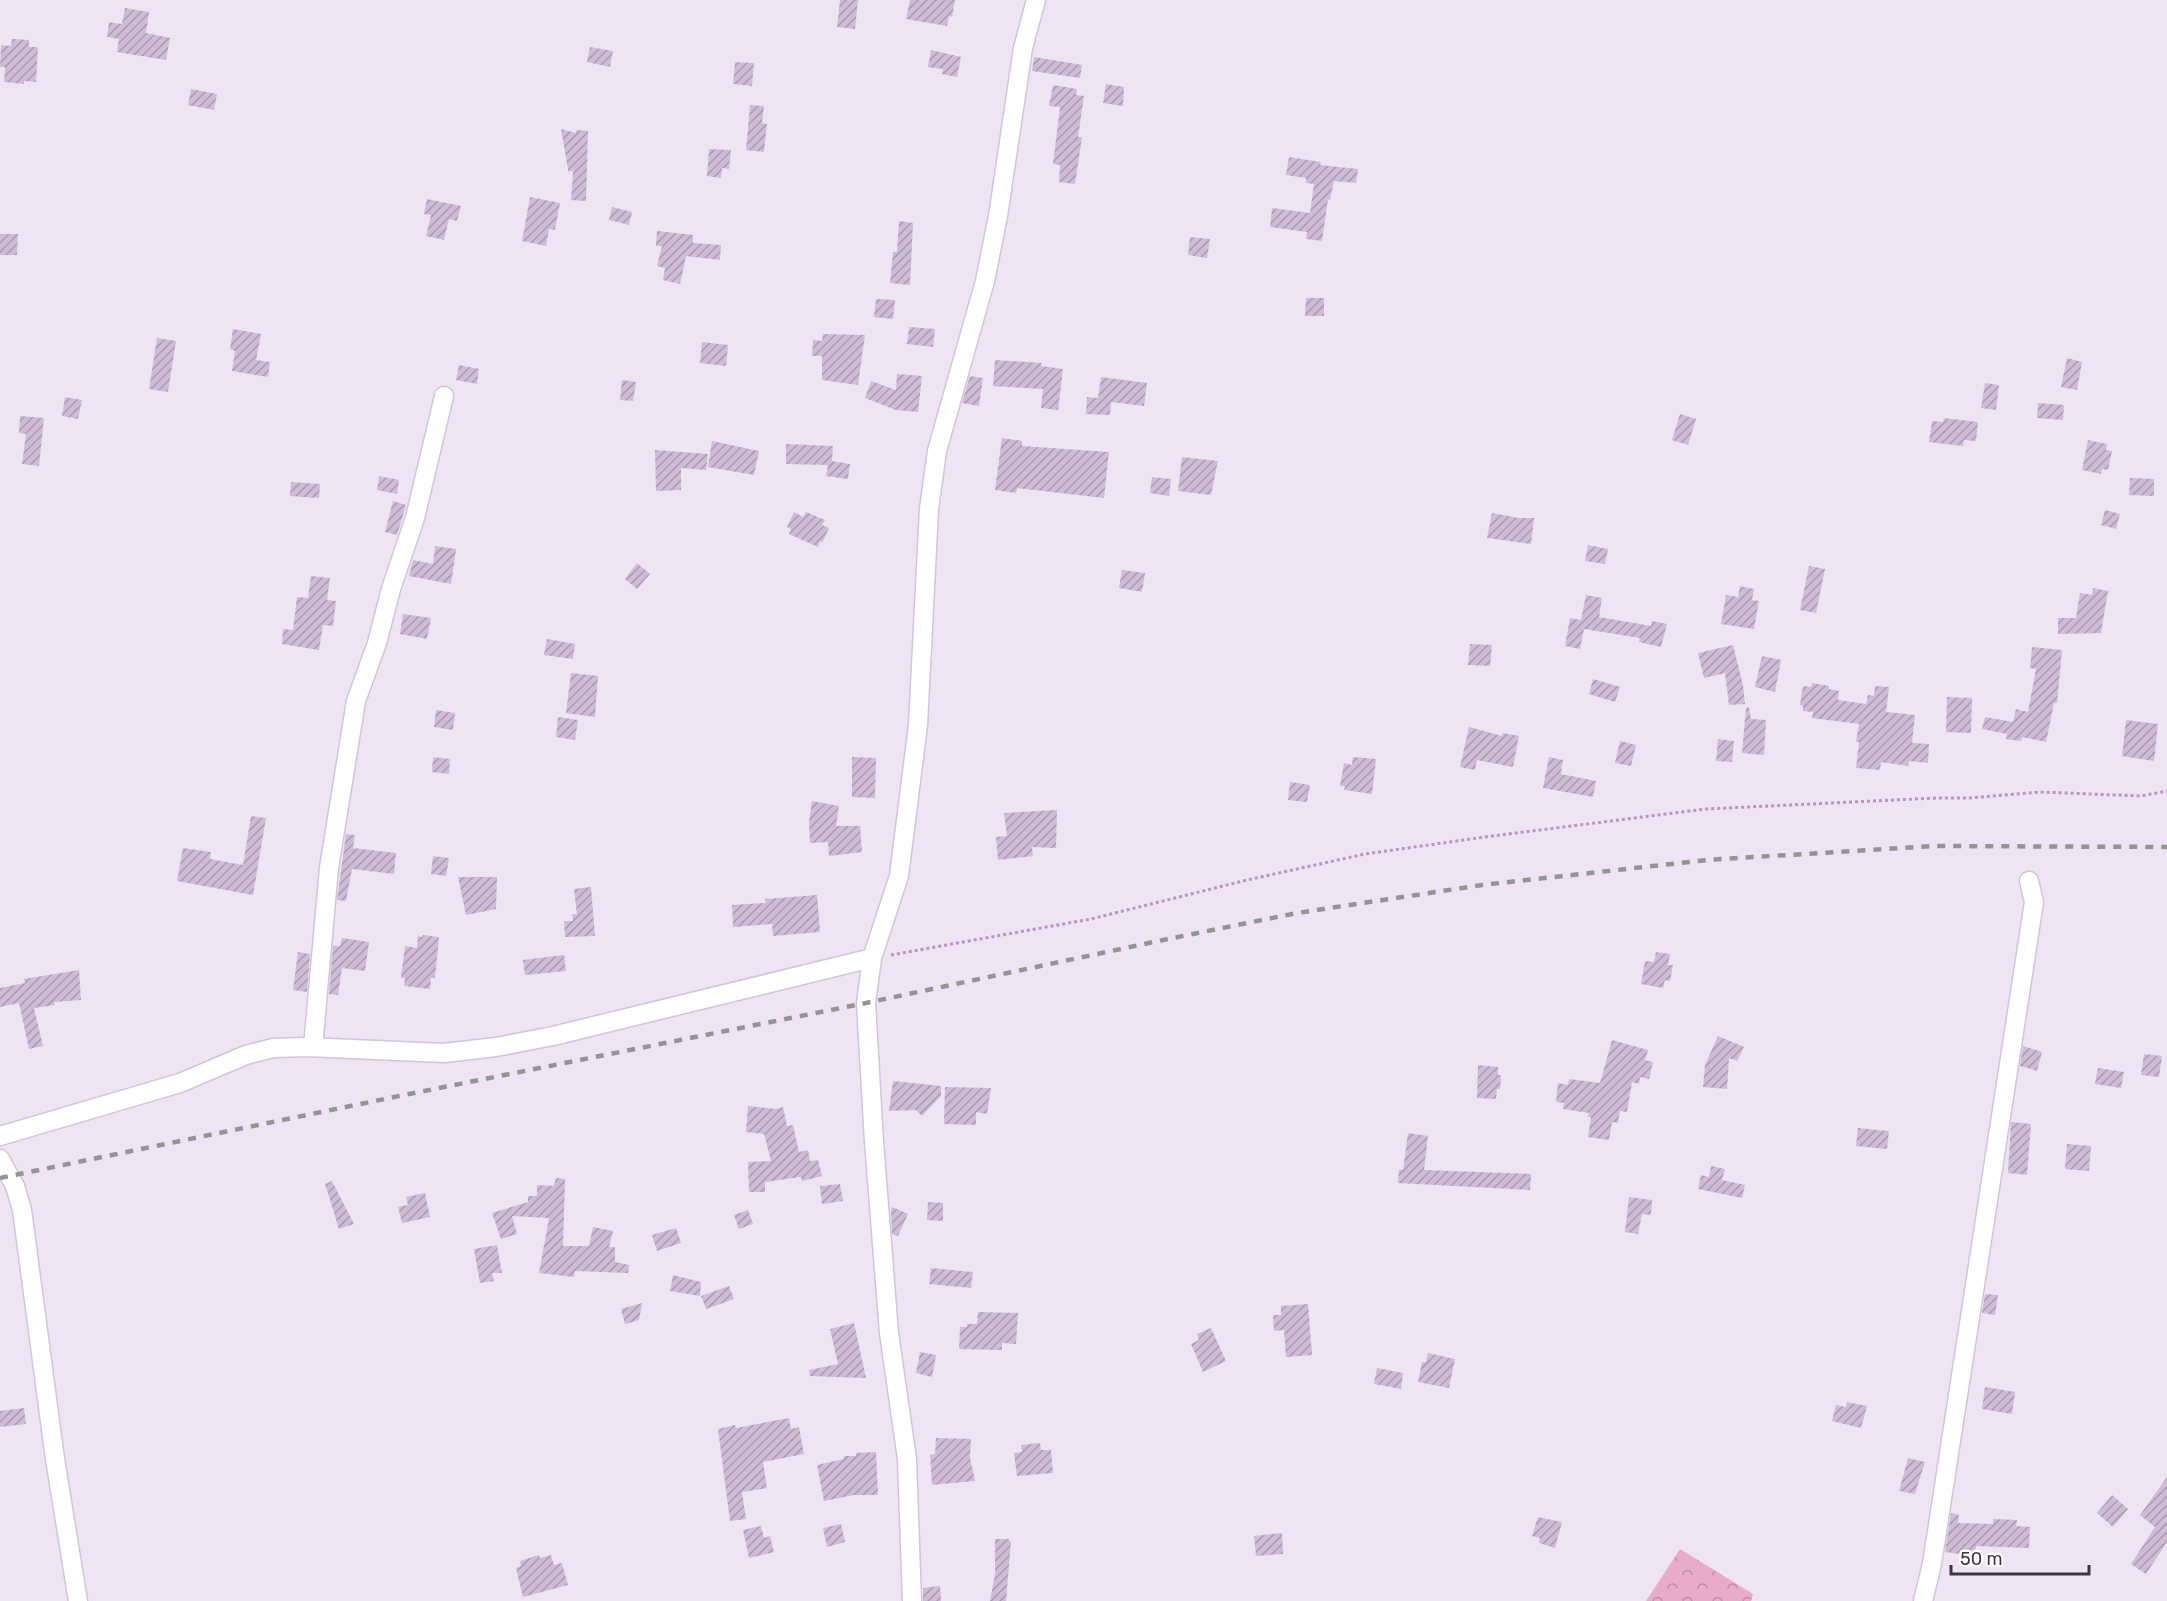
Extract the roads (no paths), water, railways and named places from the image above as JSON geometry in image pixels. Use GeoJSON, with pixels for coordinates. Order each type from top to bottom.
{"type":"FeatureCollection","features":[{"type":"Feature","properties":{"kind":"street"},"geometry":{"type":"LineString","coordinates":[[912,1601],[907,1459],[889,1333],[866,1003],[872,958],[901,865],[918,725],[929,509],[937,451],[985,281],[998,216],[1023,48],[1035,0]]}},
{"type":"Feature","properties":{"kind":"street"},"geometry":{"type":"LineString","coordinates":[[313,1047],[329,868],[356,701],[377,643],[391,589],[415,518],[444,396]]}},
{"type":"Feature","properties":{"kind":"street"},"geometry":{"type":"LineString","coordinates":[[1923,1601],[1932,1564],[2034,902],[2029,881]]}},
{"type":"Feature","properties":{"kind":"street"},"geometry":{"type":"LineString","coordinates":[[0,1136],[180,1083],[246,1055],[273,1048],[313,1047],[444,1053],[496,1047],[553,1036],[872,958]]}},
{"type":"Feature","properties":{"kind":"street"},"geometry":{"type":"LineString","coordinates":[[0,1159],[15,1186],[22,1210],[55,1459],[78,1601]]}},
{"type":"Feature","properties":{"kind":"railway"},"geometry":{"type":"LineString","coordinates":[[0,1178],[866,1003],[1297,913],[1482,885],[1707,860],[1933,846],[2167,847]]}}]}
